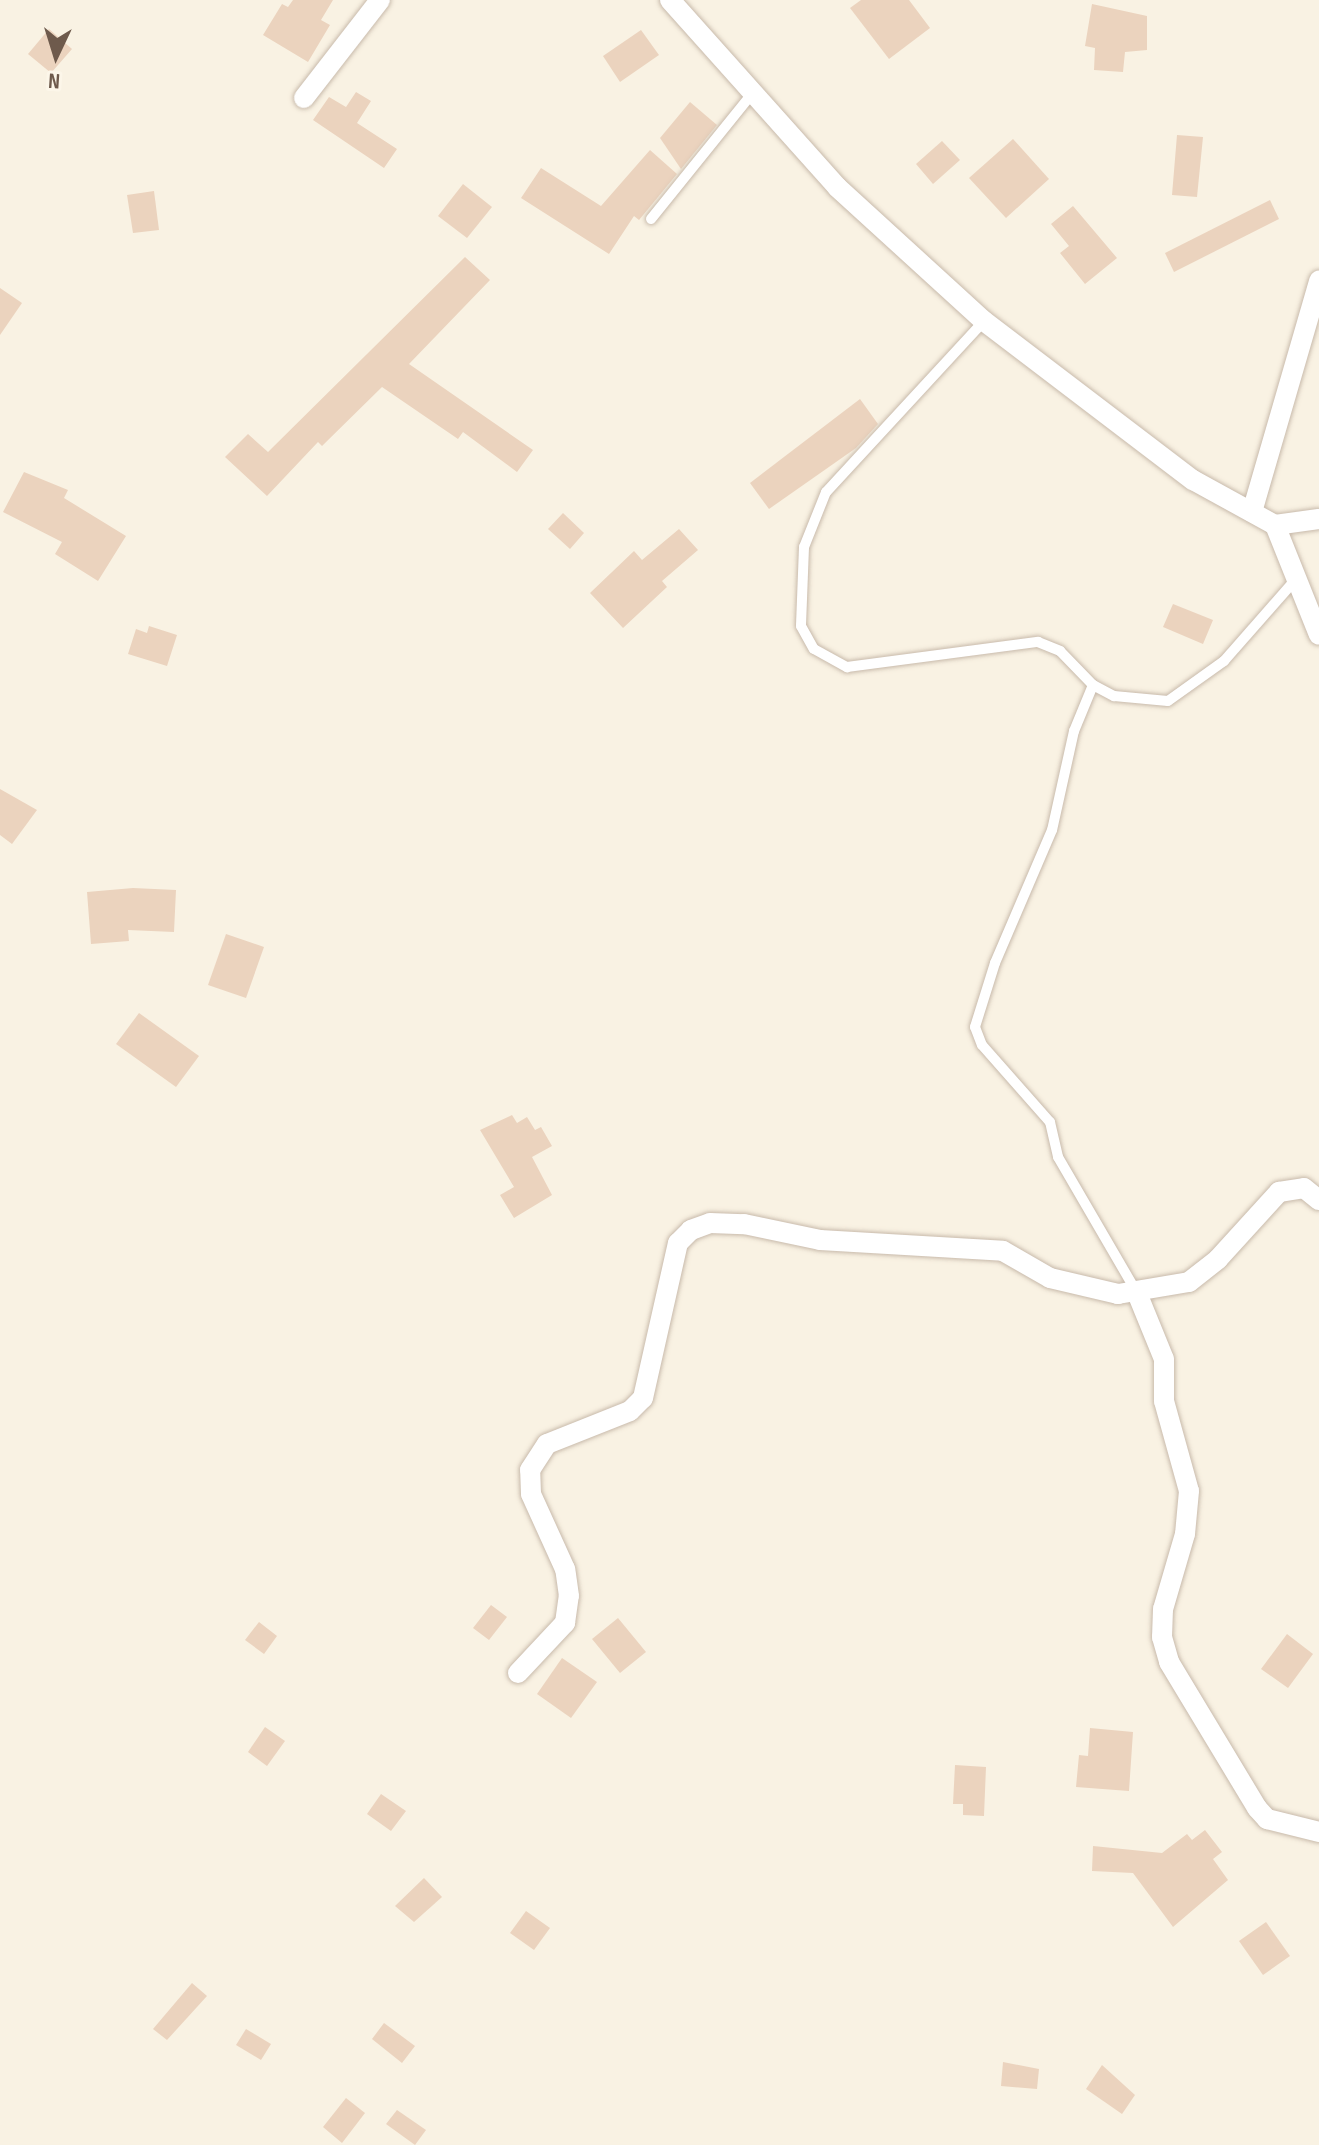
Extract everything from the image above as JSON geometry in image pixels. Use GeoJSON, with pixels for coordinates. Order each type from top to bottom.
{"type":"FeatureCollection","features":[{"type":"Feature","properties":{"kind":"street"},"geometry":{"type":"LineString","coordinates":[[304,98],[380,0]]}},
{"type":"Feature","properties":{"kind":"street"},"geometry":{"type":"LineString","coordinates":[[670,0],[837,187],[984,321],[1193,480],[1275,525],[1319,519]]}},
{"type":"Feature","properties":{"kind":"street"},"geometry":{"type":"LineString","coordinates":[[1252,512],[1319,281]]}},
{"type":"Feature","properties":{"kind":"street"},"geometry":{"type":"LineString","coordinates":[[1275,525],[1319,635]]}},
{"type":"Feature","properties":{"kind":"street"},"geometry":{"type":"LineString","coordinates":[[518,1673],[565,1623],[569,1596],[565,1569],[531,1494],[530,1470],[547,1444],[630,1411],[643,1398],[678,1243],[691,1230],[710,1223],[744,1224],[820,1240],[1003,1251],[1050,1278],[1118,1294],[1189,1282],[1218,1259],[1279,1192],[1304,1188],[1319,1200]]}},
{"type":"Feature","properties":{"kind":"street"},"geometry":{"type":"LineString","coordinates":[[1137,1293],[1164,1359],[1164,1401],[1189,1491],[1185,1534],[1163,1609],[1162,1637],[1169,1662],[1257,1808],[1267,1819],[1319,1832]]}},
{"type":"Feature","properties":{"kind":"lane"},"geometry":{"type":"LineString","coordinates":[[651,219],[752,94]]}},
{"type":"Feature","properties":{"kind":"lane"},"geometry":{"type":"LineString","coordinates":[[984,321],[826,492],[804,547],[801,626],[814,649],[847,667],[1038,642],[1060,651],[1093,685],[1114,696],[1168,701],[1224,661],[1296,579]]}},
{"type":"Feature","properties":{"kind":"lane"},"geometry":{"type":"LineString","coordinates":[[1093,685],[1074,731],[1052,830],[995,963],[975,1027],[982,1045],[1050,1122],[1058,1157],[1137,1293]]}},
{"type":"Feature","properties":{"kind":"building"},"geometry":{"type":"Polygon","coordinates":[[[293,0],[333,0],[321,20],[330,25],[308,62],[263,35],[282,4],[288,7],[293,0]]]}},
{"type":"Feature","properties":{"kind":"building"},"geometry":{"type":"Polygon","coordinates":[[[861,0],[909,0],[930,28],[889,59],[850,8],[861,0]]]}},
{"type":"Feature","properties":{"kind":"building"},"geometry":{"type":"Polygon","coordinates":[[[1092,4],[1147,16],[1147,50],[1125,52],[1123,72],[1094,70],[1095,48],[1085,46],[1092,4]]]}},
{"type":"Feature","properties":{"kind":"building"},"geometry":{"type":"Polygon","coordinates":[[[49,29],[72,49],[51,73],[28,54],[49,29]]]}},
{"type":"Feature","properties":{"kind":"building"},"geometry":{"type":"Polygon","coordinates":[[[641,30],[659,55],[620,82],[603,56],[641,30]]]}},
{"type":"Feature","properties":{"kind":"building"},"geometry":{"type":"Polygon","coordinates":[[[356,92],[371,101],[357,123],[397,149],[384,168],[313,120],[329,97],[346,107],[356,92]]]}},
{"type":"Feature","properties":{"kind":"building"},"geometry":{"type":"Polygon","coordinates":[[[690,102],[717,125],[681,169],[660,138],[690,102]]]}},
{"type":"Feature","properties":{"kind":"building"},"geometry":{"type":"Polygon","coordinates":[[[1177,135],[1203,137],[1197,197],[1172,195],[1177,135]]]}},
{"type":"Feature","properties":{"kind":"building"},"geometry":{"type":"Polygon","coordinates":[[[1013,139],[1049,179],[1006,218],[969,178],[1013,139]]]}},
{"type":"Feature","properties":{"kind":"building"},"geometry":{"type":"Polygon","coordinates":[[[942,141],[960,160],[933,184],[916,164],[942,141]]]}},
{"type":"Feature","properties":{"kind":"building"},"geometry":{"type":"Polygon","coordinates":[[[650,150],[677,174],[639,220],[634,216],[609,254],[521,198],[541,168],[601,206],[650,150]]]}},
{"type":"Feature","properties":{"kind":"building"},"geometry":{"type":"Polygon","coordinates":[[[463,184],[492,207],[467,238],[438,216],[463,184]]]}},
{"type":"Feature","properties":{"kind":"building"},"geometry":{"type":"Polygon","coordinates":[[[154,191],[159,230],[133,233],[127,195],[154,191]]]}},
{"type":"Feature","properties":{"kind":"building"},"geometry":{"type":"Polygon","coordinates":[[[1270,200],[1279,219],[1174,272],[1165,253],[1270,200]]]}},
{"type":"Feature","properties":{"kind":"building"},"geometry":{"type":"Polygon","coordinates":[[[1073,206],[1117,258],[1085,284],[1060,253],[1069,246],[1051,224],[1073,206]]]}},
{"type":"Feature","properties":{"kind":"building"},"geometry":{"type":"Polygon","coordinates":[[[465,257],[490,280],[409,364],[533,450],[517,472],[463,432],[458,439],[382,387],[322,446],[318,442],[267,496],[225,457],[248,434],[268,452],[465,257]]]}},
{"type":"Feature","properties":{"kind":"building"},"geometry":{"type":"Polygon","coordinates":[[[0,288],[22,303],[0,335],[0,288]]]}},
{"type":"Feature","properties":{"kind":"building"},"geometry":{"type":"Polygon","coordinates":[[[860,399],[878,424],[856,448],[769,509],[750,483],[860,399]]]}},
{"type":"Feature","properties":{"kind":"building"},"geometry":{"type":"Polygon","coordinates":[[[24,472],[68,490],[64,498],[126,536],[98,581],[55,554],[62,542],[3,512],[24,472]]]}},
{"type":"Feature","properties":{"kind":"building"},"geometry":{"type":"Polygon","coordinates":[[[563,513],[584,533],[570,549],[548,529],[563,513]]]}},
{"type":"Feature","properties":{"kind":"building"},"geometry":{"type":"Polygon","coordinates":[[[679,529],[698,550],[662,581],[667,587],[623,628],[590,593],[634,551],[642,560],[679,529]]]}},
{"type":"Feature","properties":{"kind":"building"},"geometry":{"type":"Polygon","coordinates":[[[1173,604],[1213,620],[1203,644],[1163,627],[1173,604]]]}},
{"type":"Feature","properties":{"kind":"building"},"geometry":{"type":"Polygon","coordinates":[[[149,626],[177,635],[167,666],[128,654],[136,629],[147,633],[149,626]]]}},
{"type":"Feature","properties":{"kind":"building"},"geometry":{"type":"Polygon","coordinates":[[[0,789],[37,810],[12,844],[0,835],[0,789]]]}},
{"type":"Feature","properties":{"kind":"building"},"geometry":{"type":"Polygon","coordinates":[[[133,888],[176,890],[174,932],[128,930],[129,941],[91,944],[87,892],[133,888]]]}},
{"type":"Feature","properties":{"kind":"building"},"geometry":{"type":"Polygon","coordinates":[[[226,934],[264,947],[246,998],[208,985],[226,934]]]}},
{"type":"Feature","properties":{"kind":"building"},"geometry":{"type":"Polygon","coordinates":[[[139,1013],[199,1056],[176,1087],[116,1044],[139,1013]]]}},
{"type":"Feature","properties":{"kind":"building"},"geometry":{"type":"Polygon","coordinates":[[[512,1115],[517,1123],[527,1117],[535,1130],[541,1127],[552,1146],[532,1157],[552,1195],[514,1218],[500,1195],[514,1187],[480,1130],[512,1115]]]}},
{"type":"Feature","properties":{"kind":"building"},"geometry":{"type":"Polygon","coordinates":[[[491,1605],[507,1617],[489,1640],[473,1628],[491,1605]]]}},
{"type":"Feature","properties":{"kind":"building"},"geometry":{"type":"Polygon","coordinates":[[[618,1618],[646,1652],[620,1673],[592,1639],[618,1618]]]}},
{"type":"Feature","properties":{"kind":"building"},"geometry":{"type":"Polygon","coordinates":[[[259,1622],[277,1636],[264,1654],[245,1640],[259,1622]]]}},
{"type":"Feature","properties":{"kind":"building"},"geometry":{"type":"Polygon","coordinates":[[[1287,1634],[1313,1654],[1288,1688],[1261,1669],[1287,1634]]]}},
{"type":"Feature","properties":{"kind":"building"},"geometry":{"type":"Polygon","coordinates":[[[562,1658],[597,1682],[571,1718],[537,1694],[562,1658]]]}},
{"type":"Feature","properties":{"kind":"building"},"geometry":{"type":"Polygon","coordinates":[[[265,1727],[285,1741],[267,1766],[248,1752],[265,1727]]]}},
{"type":"Feature","properties":{"kind":"building"},"geometry":{"type":"Polygon","coordinates":[[[1090,1728],[1133,1732],[1129,1791],[1076,1787],[1079,1755],[1088,1756],[1090,1728]]]}},
{"type":"Feature","properties":{"kind":"building"},"geometry":{"type":"Polygon","coordinates":[[[955,1765],[986,1767],[984,1816],[963,1815],[963,1804],[953,1804],[955,1765]]]}},
{"type":"Feature","properties":{"kind":"building"},"geometry":{"type":"Polygon","coordinates":[[[381,1794],[406,1811],[391,1831],[367,1814],[381,1794]]]}},
{"type":"Feature","properties":{"kind":"building"},"geometry":{"type":"Polygon","coordinates":[[[1205,1830],[1222,1852],[1213,1859],[1228,1880],[1173,1927],[1133,1873],[1092,1871],[1093,1846],[1162,1853],[1187,1834],[1192,1840],[1205,1830]]]}},
{"type":"Feature","properties":{"kind":"building"},"geometry":{"type":"Polygon","coordinates":[[[424,1878],[442,1897],[414,1922],[395,1906],[424,1878]]]}},
{"type":"Feature","properties":{"kind":"building"},"geometry":{"type":"Polygon","coordinates":[[[526,1911],[550,1928],[534,1950],[510,1933],[526,1911]]]}},
{"type":"Feature","properties":{"kind":"building"},"geometry":{"type":"Polygon","coordinates":[[[1266,1922],[1290,1956],[1263,1975],[1239,1941],[1266,1922]]]}},
{"type":"Feature","properties":{"kind":"building"},"geometry":{"type":"Polygon","coordinates":[[[192,1983],[207,1996],[167,2040],[153,2029],[192,1983]]]}},
{"type":"Feature","properties":{"kind":"building"},"geometry":{"type":"Polygon","coordinates":[[[384,2023],[415,2046],[402,2063],[372,2039],[384,2023]]]}},
{"type":"Feature","properties":{"kind":"building"},"geometry":{"type":"Polygon","coordinates":[[[246,2029],[271,2044],[261,2060],[236,2045],[246,2029]]]}},
{"type":"Feature","properties":{"kind":"building"},"geometry":{"type":"Polygon","coordinates":[[[1003,2062],[1039,2069],[1037,2089],[1001,2086],[1003,2062]]]}},
{"type":"Feature","properties":{"kind":"building"},"geometry":{"type":"Polygon","coordinates":[[[1102,2065],[1135,2095],[1122,2114],[1086,2089],[1102,2065]]]}},
{"type":"Feature","properties":{"kind":"building"},"geometry":{"type":"Polygon","coordinates":[[[346,2098],[365,2113],[342,2143],[323,2127],[346,2098]]]}},
{"type":"Feature","properties":{"kind":"building"},"geometry":{"type":"Polygon","coordinates":[[[397,2110],[426,2130],[415,2145],[386,2124],[397,2110]]]}}]}
